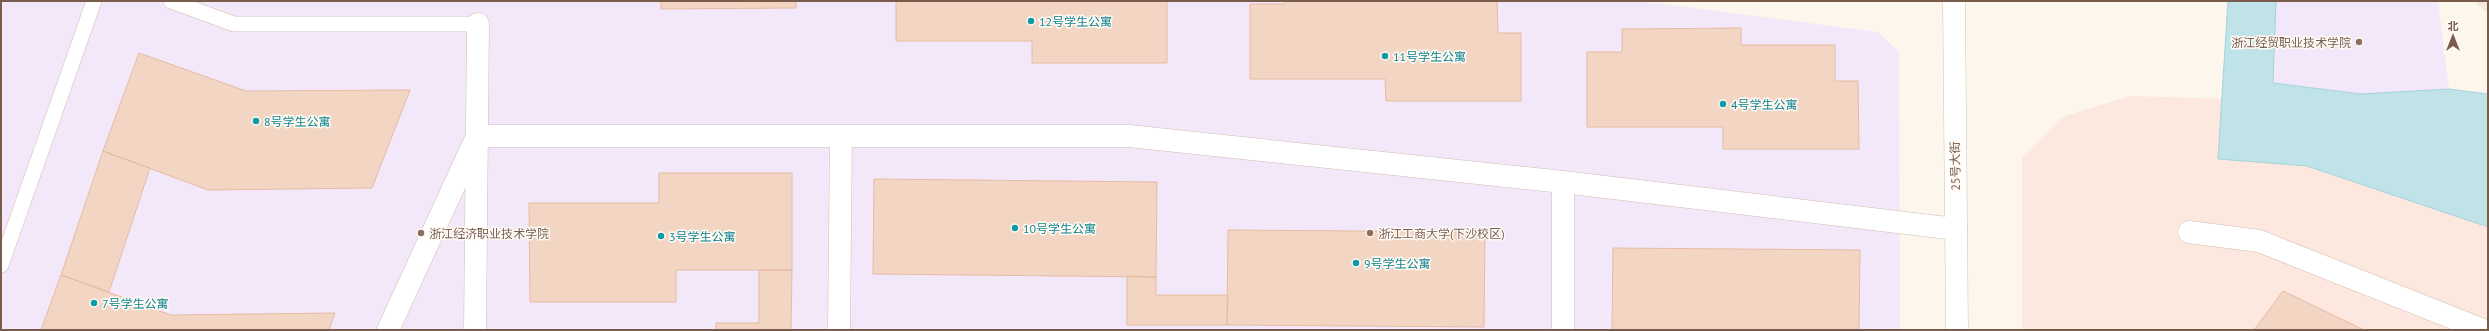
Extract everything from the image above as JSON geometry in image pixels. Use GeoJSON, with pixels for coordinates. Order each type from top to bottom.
{"type":"FeatureCollection","features":[{"type":"Feature","properties":{"kind":"street","name":"25号大街"},"geometry":{"type":"LineString","coordinates":[[1954,1],[1957,330]]}},
{"type":"Feature","properties":{"kind":"street"},"geometry":{"type":"LineString","coordinates":[[475,330],[478,24]]}},
{"type":"Feature","properties":{"kind":"street"},"geometry":{"type":"LineString","coordinates":[[477,136],[1129,136],[1563,182],[1956,229]]}},
{"type":"Feature","properties":{"kind":"street"},"geometry":{"type":"LineString","coordinates":[[388,330],[477,136]]}},
{"type":"Feature","properties":{"kind":"street"},"geometry":{"type":"LineString","coordinates":[[839,330],[841,136]]}},
{"type":"Feature","properties":{"kind":"street"},"geometry":{"type":"LineString","coordinates":[[1563,182],[1563,330]]}},
{"type":"Feature","properties":{"kind":"street"},"geometry":{"type":"LineString","coordinates":[[2189,232],[2259,241],[2483,330]]}},
{"type":"Feature","properties":{"kind":"lane"},"geometry":{"type":"LineString","coordinates":[[1,265],[94,1]]}},
{"type":"Feature","properties":{"kind":"lane"},"geometry":{"type":"LineString","coordinates":[[171,1],[234,24],[478,24]]}},
{"type":"Feature","properties":{"kind":"shaded area"},"geometry":{"type":"Polygon","coordinates":[[[1,1],[1639,1],[1878,32],[1899,52],[1900,330],[1,330],[1,1]]]}},
{"type":"Feature","properties":{"kind":"shaded area","name":"浙江经贸职业技术学院"},"geometry":{"type":"Polygon","coordinates":[[[2276,1],[2438,1],[2449,89],[2361,94],[2273,83],[2276,1]]]}},
{"type":"Feature","properties":{"kind":"shaded area"},"geometry":{"type":"Polygon","coordinates":[[[2474,1],[2488,1],[2488,13],[2474,1]]]}},
{"type":"Feature","properties":{"kind":"shaded area"},"geometry":{"type":"Polygon","coordinates":[[[2130,96],[2457,106],[2488,133],[2488,330],[2022,330],[2022,157],[2062,117],[2130,96]]]}},
{"type":"Feature","properties":{"kind":"water"},"geometry":{"type":"Polygon","coordinates":[[[2228,1],[2276,1],[2273,83],[2361,94],[2449,89],[2488,94],[2488,227],[2307,166],[2218,159],[2228,1]]]}},
{"type":"Feature","properties":{"kind":"building"},"geometry":{"type":"Polygon","coordinates":[[[661,1],[796,1],[796,8],[661,9],[661,1]]]}},
{"type":"Feature","properties":{"kind":"building","name":"12号学生公寓"},"geometry":{"type":"Polygon","coordinates":[[[896,1],[1167,1],[1167,63],[1032,63],[1032,41],[896,41],[896,1]]]}},
{"type":"Feature","properties":{"kind":"building","name":"11号学生公寓"},"geometry":{"type":"Polygon","coordinates":[[[1285,1],[1497,1],[1498,33],[1521,33],[1521,101],[1386,101],[1385,79],[1250,79],[1250,4],[1285,4],[1285,1]]]}},
{"type":"Feature","properties":{"kind":"building","name":"4号学生公寓"},"geometry":{"type":"Polygon","coordinates":[[[1741,28],[1741,45],[1835,45],[1835,81],[1858,81],[1859,149],[1723,149],[1723,127],[1587,127],[1587,52],[1622,52],[1622,29],[1741,28]]]}},
{"type":"Feature","properties":{"kind":"building","name":"8号学生公寓"},"geometry":{"type":"Polygon","coordinates":[[[139,53],[246,91],[410,90],[372,188],[208,190],[103,151],[139,53]]]}},
{"type":"Feature","properties":{"kind":"building"},"geometry":{"type":"Polygon","coordinates":[[[103,151],[150,168],[109,292],[61,275],[103,151]]]}},
{"type":"Feature","properties":{"kind":"building","name":"3号学生公寓"},"geometry":{"type":"Polygon","coordinates":[[[659,173],[792,173],[792,270],[676,270],[676,302],[530,302],[529,203],[659,203],[659,173]]]}},
{"type":"Feature","properties":{"kind":"building","name":"10号学生公寓"},"geometry":{"type":"Polygon","coordinates":[[[874,179],[1157,182],[1156,277],[873,274],[874,179]]]}},
{"type":"Feature","properties":{"kind":"building","name":"9号学生公寓"},"geometry":{"type":"Polygon","coordinates":[[[1228,230],[1485,232],[1484,327],[1227,325],[1228,230]]]}},
{"type":"Feature","properties":{"kind":"building"},"geometry":{"type":"Polygon","coordinates":[[[1613,248],[1860,250],[1859,330],[1612,330],[1613,248]]]}},
{"type":"Feature","properties":{"kind":"building"},"geometry":{"type":"Polygon","coordinates":[[[759,270],[792,270],[791,330],[716,330],[716,323],[759,323],[759,270]]]}},
{"type":"Feature","properties":{"kind":"building","name":"7号学生公寓"},"geometry":{"type":"Polygon","coordinates":[[[61,275],[171,315],[335,313],[329,330],[41,330],[61,275]]]}},
{"type":"Feature","properties":{"kind":"building"},"geometry":{"type":"Polygon","coordinates":[[[1127,276],[1156,277],[1156,295],[1228,295],[1227,325],[1127,325],[1127,276]]]}},
{"type":"Feature","properties":{"kind":"building"},"geometry":{"type":"Polygon","coordinates":[[[2283,291],[2364,330],[2254,330],[2283,291]]]}},
{"type":"Feature","properties":{"kind":"place","name":"12号学生公寓"},"geometry":{"type":"Point","coordinates":[1031,21]}},
{"type":"Feature","properties":{"kind":"place","name":"浙江经贸职业技术学院"},"geometry":{"type":"Point","coordinates":[2359,42]}},
{"type":"Feature","properties":{"kind":"place","name":"11号学生公寓"},"geometry":{"type":"Point","coordinates":[1385,56]}},
{"type":"Feature","properties":{"kind":"place","name":"4号学生公寓"},"geometry":{"type":"Point","coordinates":[1723,104]}},
{"type":"Feature","properties":{"kind":"place","name":"8号学生公寓"},"geometry":{"type":"Point","coordinates":[256,121]}},
{"type":"Feature","properties":{"kind":"place","name":"10号学生公寓"},"geometry":{"type":"Point","coordinates":[1015,228]}},
{"type":"Feature","properties":{"kind":"place","name":"浙江经济职业技术学院"},"geometry":{"type":"Point","coordinates":[421,233]}},
{"type":"Feature","properties":{"kind":"place","name":"浙江工商大学(下沙校区)"},"geometry":{"type":"Point","coordinates":[1370,233]}},
{"type":"Feature","properties":{"kind":"place","name":"3号学生公寓"},"geometry":{"type":"Point","coordinates":[661,236]}},
{"type":"Feature","properties":{"kind":"place","name":"9号学生公寓"},"geometry":{"type":"Point","coordinates":[1356,263]}},
{"type":"Feature","properties":{"kind":"place","name":"7号学生公寓"},"geometry":{"type":"Point","coordinates":[94,303]}}]}
